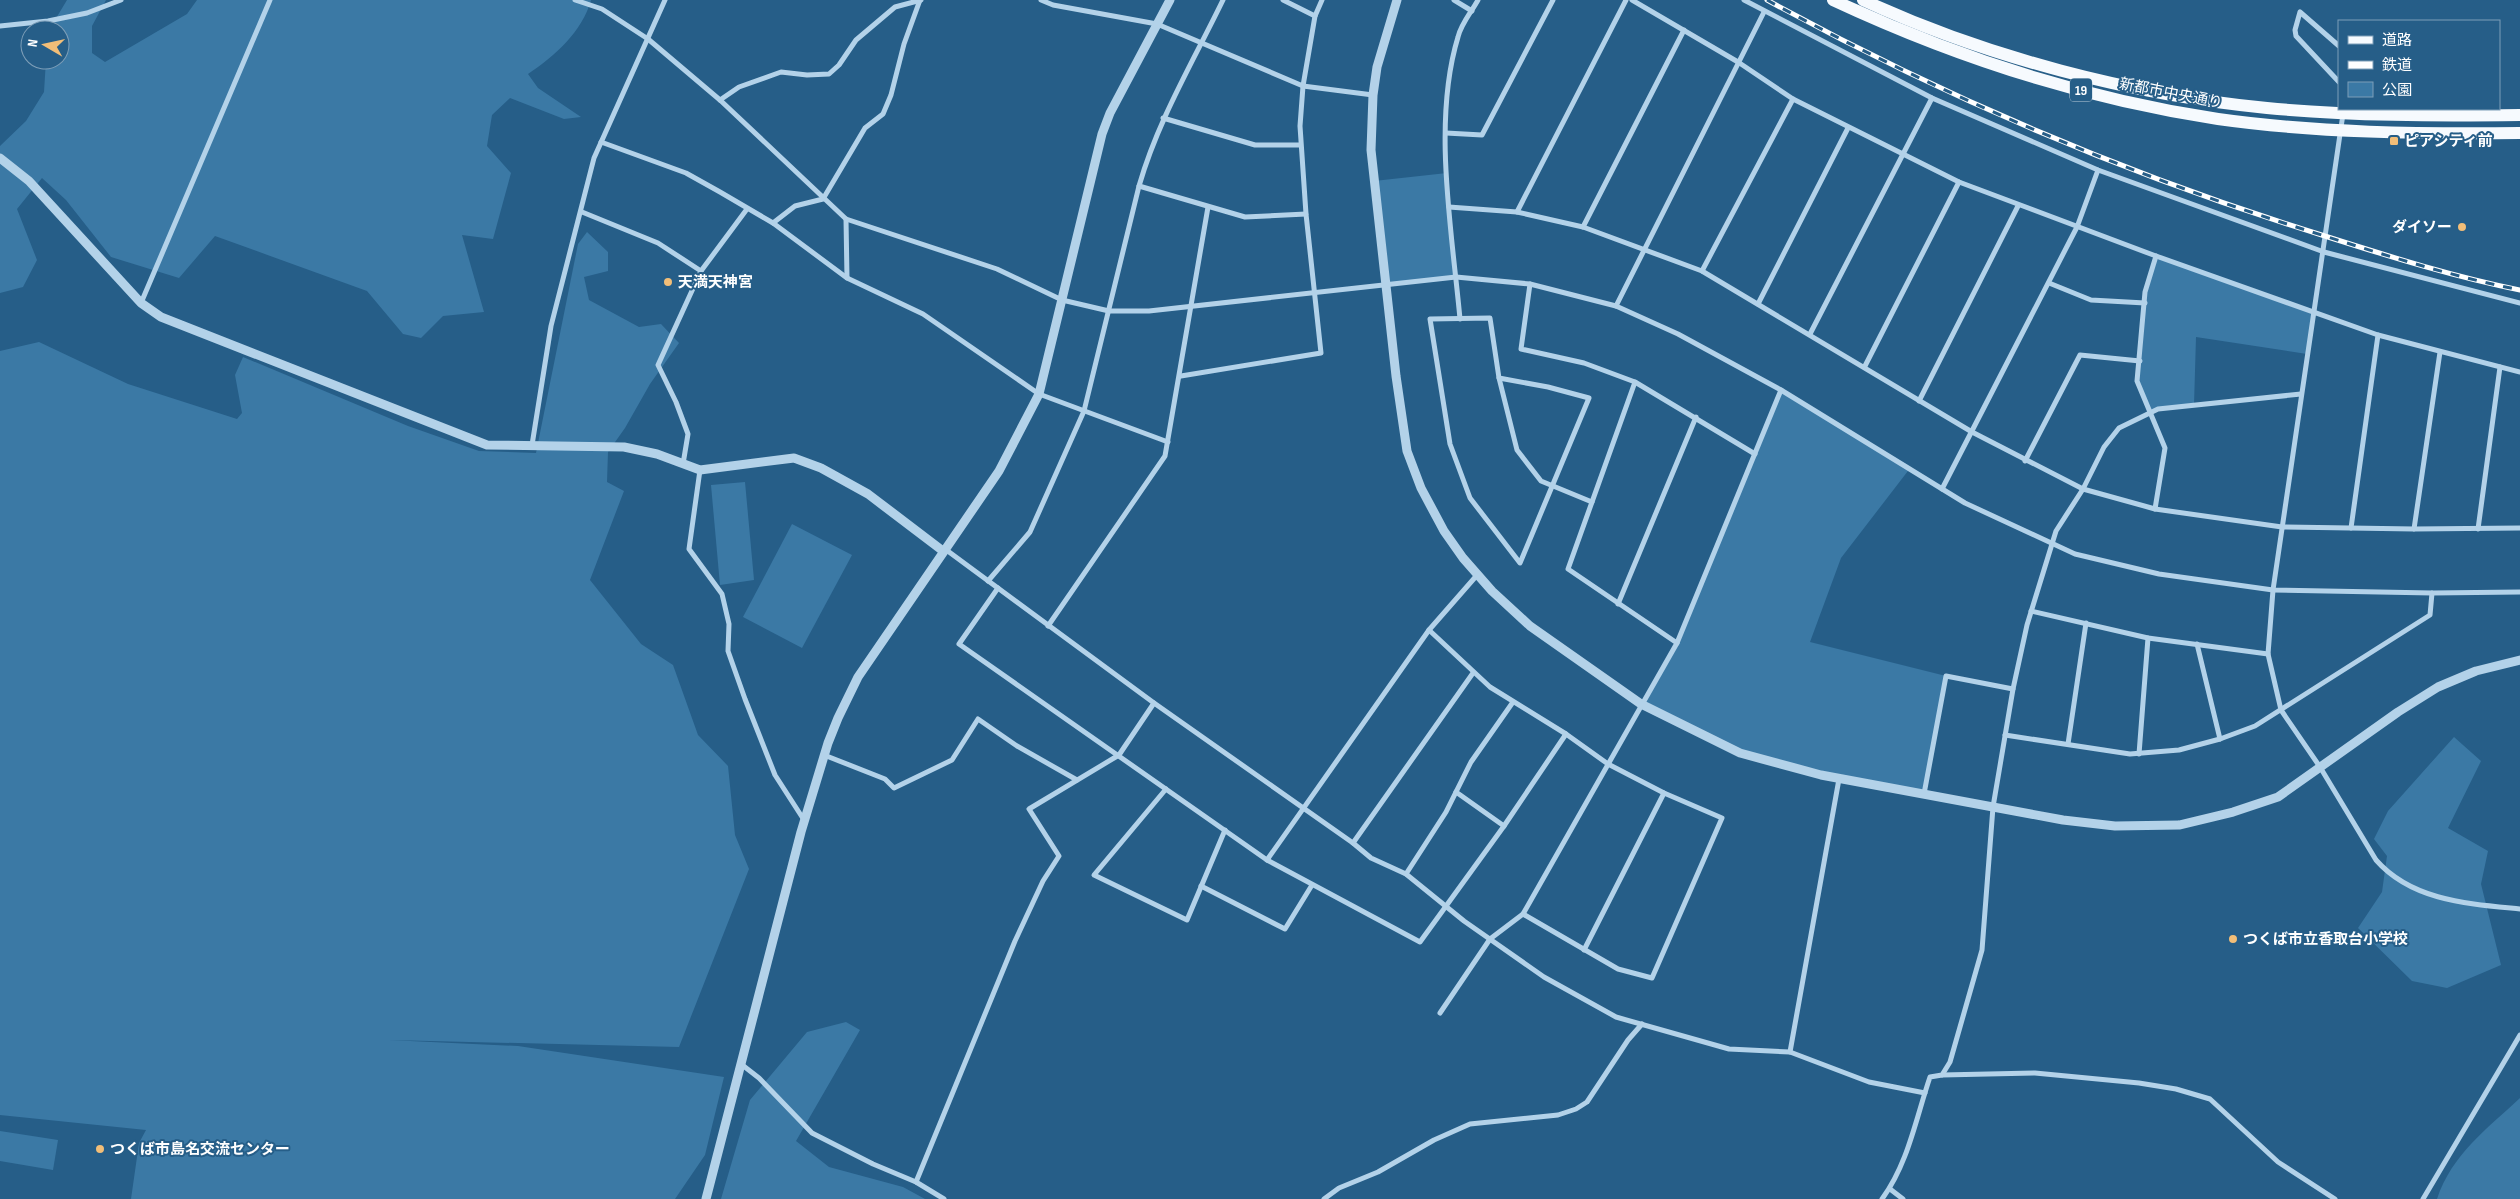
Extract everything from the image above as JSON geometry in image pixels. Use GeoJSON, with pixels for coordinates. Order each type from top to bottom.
{"type":"FeatureCollection","features":[{"type":"Feature","properties":{"kind":"main road","name":"新都市中央通り"},"geometry":{"type":"LineString","coordinates":[[1833,0],[1887,25],[1959,54],[2076,89],[2151,107],[2219,119],[2341,130],[2520,133]]}},
{"type":"Feature","properties":{"kind":"main road","name":"新都市中央通り"},"geometry":{"type":"LineString","coordinates":[[1863,0],[1890,13],[1963,39],[2072,72],[2179,95],[2265,108],[2520,115]]}},
{"type":"Feature","properties":{"kind":"street"},"geometry":{"type":"LineString","coordinates":[[0,26],[48,21],[88,13],[120,0]]}},
{"type":"Feature","properties":{"kind":"street"},"geometry":{"type":"LineString","coordinates":[[141,304],[270,0]]}},
{"type":"Feature","properties":{"kind":"street"},"geometry":{"type":"LineString","coordinates":[[574,0],[602,9],[648,39],[720,100],[846,219],[997,269],[1062,300],[1109,311],[1191,307],[1315,291],[1456,277],[1530,284],[1616,306],[1678,334],[1781,390],[1965,503],[2075,554],[2159,574],[2273,590],[2432,593],[2520,592]]}},
{"type":"Feature","properties":{"kind":"street"},"geometry":{"type":"LineString","coordinates":[[532,445],[551,326],[582,212],[594,158],[664,0]]}},
{"type":"Feature","properties":{"kind":"street"},"geometry":{"type":"LineString","coordinates":[[720,100],[739,87],[781,72],[807,75],[829,74],[839,65],[856,40],[895,7],[921,0]]}},
{"type":"Feature","properties":{"kind":"street"},"geometry":{"type":"LineString","coordinates":[[772,223],[795,206],[823,199],[865,128],[883,114],[891,95],[904,44],[921,0]]}},
{"type":"Feature","properties":{"kind":"street"},"geometry":{"type":"LineString","coordinates":[[1041,0],[1053,5],[1157,24],[1303,86],[1373,96]]}},
{"type":"Feature","properties":{"kind":"street"},"geometry":{"type":"LineString","coordinates":[[706,1199],[804,821],[824,755],[858,677],[999,472],[1040,394],[1102,134],[1110,113],[1170,0]]}},
{"type":"Feature","properties":{"kind":"street"},"geometry":{"type":"LineString","coordinates":[[988,581],[1030,532],[1084,411],[1139,186],[1150,149],[1163,118],[1223,0]]}},
{"type":"Feature","properties":{"kind":"street"},"geometry":{"type":"LineString","coordinates":[[1283,0],[1314,16]]}},
{"type":"Feature","properties":{"kind":"street"},"geometry":{"type":"LineString","coordinates":[[1180,376],[1321,353],[1300,145],[1303,86],[1314,16],[1322,0]]}},
{"type":"Feature","properties":{"kind":"street"},"geometry":{"type":"LineString","coordinates":[[1398,0],[1377,67],[1373,96],[1371,150],[1385,285],[1407,451],[1421,488],[1444,530],[1478,574],[1530,626],[1641,704],[1740,753],[1839,779],[1993,807],[2115,826],[2179,825],[2233,812],[2278,797],[2398,712],[2438,687],[2476,671],[2520,660]]}},
{"type":"Feature","properties":{"kind":"street"},"geometry":{"type":"LineString","coordinates":[[1454,0],[1472,11]]}},
{"type":"Feature","properties":{"kind":"street"},"geometry":{"type":"LineString","coordinates":[[1460,319],[1450,207],[1446,98],[1458,35],[1478,0]]}},
{"type":"Feature","properties":{"kind":"street"},"geometry":{"type":"LineString","coordinates":[[1446,134],[1482,135],[1553,0]]}},
{"type":"Feature","properties":{"kind":"street"},"geometry":{"type":"LineString","coordinates":[[1517,212],[1626,0]]}},
{"type":"Feature","properties":{"kind":"street"},"geometry":{"type":"LineString","coordinates":[[1632,0],[1738,62],[1793,99],[1959,182],[2018,206],[2378,335],[2520,372]]}},
{"type":"Feature","properties":{"kind":"street"},"geometry":{"type":"LineString","coordinates":[[1744,0],[1932,98],[2098,170],[2324,252],[2520,303]]}},
{"type":"Feature","properties":{"kind":"street"},"geometry":{"type":"LineString","coordinates":[[1616,306],[1643,249],[1764,12]]}},
{"type":"Feature","properties":{"kind":"street"},"geometry":{"type":"LineString","coordinates":[[2338,45],[2300,12],[2295,30],[2296,36],[2338,81]]}},
{"type":"Feature","properties":{"kind":"street"},"geometry":{"type":"LineString","coordinates":[[1583,227],[1684,30]]}},
{"type":"Feature","properties":{"kind":"street"},"geometry":{"type":"LineString","coordinates":[[1810,334],[1905,155],[1932,98]]}},
{"type":"Feature","properties":{"kind":"street"},"geometry":{"type":"LineString","coordinates":[[1702,271],[1793,99]]}},
{"type":"Feature","properties":{"kind":"street"},"geometry":{"type":"LineString","coordinates":[[2343,111],[2324,252],[2301,394],[2273,590],[2268,654],[2281,710],[2320,768],[2366,846],[2387,873],[2408,886],[2465,904],[2520,909]]}},
{"type":"Feature","properties":{"kind":"street"},"geometry":{"type":"LineString","coordinates":[[1163,118],[1255,145],[1300,145]]}},
{"type":"Feature","properties":{"kind":"street"},"geometry":{"type":"LineString","coordinates":[[1758,304],[1848,128]]}},
{"type":"Feature","properties":{"kind":"street"},"geometry":{"type":"LineString","coordinates":[[601,142],[686,173],[772,223],[847,278],[923,314],[1040,394],[1168,442]]}},
{"type":"Feature","properties":{"kind":"street"},"geometry":{"type":"LineString","coordinates":[[0,158],[29,181],[141,304],[161,317],[458,436],[487,445],[624,447],[657,454],[700,470],[794,458],[821,468],[868,494],[1154,703],[1302,809],[1353,843],[1371,858],[1406,874],[1490,939],[1544,977],[1583,1000],[1616,1017],[1729,1049],[1790,1052],[1869,1082],[1925,1093]]}},
{"type":"Feature","properties":{"kind":"street"},"geometry":{"type":"LineString","coordinates":[[1942,489],[2077,227],[2098,170]]}},
{"type":"Feature","properties":{"kind":"street"},"geometry":{"type":"LineString","coordinates":[[1865,366],[1959,182]]}},
{"type":"Feature","properties":{"kind":"street"},"geometry":{"type":"LineString","coordinates":[[1139,186],[1244,217],[1306,214]]}},
{"type":"Feature","properties":{"kind":"street"},"geometry":{"type":"LineString","coordinates":[[1919,401],[2018,206]]}},
{"type":"Feature","properties":{"kind":"street"},"geometry":{"type":"LineString","coordinates":[[1048,626],[1165,456],[1208,207]]}},
{"type":"Feature","properties":{"kind":"street"},"geometry":{"type":"LineString","coordinates":[[1450,207],[1517,212],[1583,227],[1702,271],[1865,366],[1972,432],[2025,462],[2083,489],[2155,509],[2282,526],[2414,530],[2520,528]]}},
{"type":"Feature","properties":{"kind":"street"},"geometry":{"type":"LineString","coordinates":[[683,464],[688,434],[676,402],[658,365],[701,271],[747,209]]}},
{"type":"Feature","properties":{"kind":"street"},"geometry":{"type":"LineString","coordinates":[[582,212],[658,242],[701,271]]}},
{"type":"Feature","properties":{"kind":"street"},"geometry":{"type":"LineString","coordinates":[[846,219],[847,278]]}},
{"type":"Feature","properties":{"kind":"street"},"geometry":{"type":"LineString","coordinates":[[2155,509],[2165,448],[2137,381],[2145,292],[2156,256]]}},
{"type":"Feature","properties":{"kind":"street"},"geometry":{"type":"LineString","coordinates":[[2049,283],[2091,300],[2145,303]]}},
{"type":"Feature","properties":{"kind":"street"},"geometry":{"type":"LineString","coordinates":[[1530,284],[1522,349],[1584,363],[1635,382],[1755,454]]}},
{"type":"Feature","properties":{"kind":"street"},"geometry":{"type":"LineString","coordinates":[[1499,378],[1548,387],[1589,398],[1554,486],[1520,563],[1470,498],[1450,444],[1430,319],[1490,318],[1499,378],[1517,450],[1541,481],[1554,486],[1592,502]]}},
{"type":"Feature","properties":{"kind":"street"},"geometry":{"type":"LineString","coordinates":[[2350,528],[2378,335]]}},
{"type":"Feature","properties":{"kind":"street"},"geometry":{"type":"LineString","coordinates":[[2414,530],[2440,352]]}},
{"type":"Feature","properties":{"kind":"street"},"geometry":{"type":"LineString","coordinates":[[2025,462],[2080,355],[2140,361]]}},
{"type":"Feature","properties":{"kind":"street"},"geometry":{"type":"LineString","coordinates":[[2478,529],[2500,367]]}},
{"type":"Feature","properties":{"kind":"street"},"geometry":{"type":"LineString","coordinates":[[1635,382],[1568,569],[1677,644]]}},
{"type":"Feature","properties":{"kind":"street"},"geometry":{"type":"LineString","coordinates":[[1440,1013],[1490,939],[1523,914],[1641,704],[1677,644],[1781,390]]}},
{"type":"Feature","properties":{"kind":"street"},"geometry":{"type":"LineString","coordinates":[[1942,1075],[1954,1051],[1982,950],[1993,807],[2013,689],[2031,611],[2050,544],[2056,531],[2083,489],[2104,447],[2119,428],[2158,409],[2301,394]]}},
{"type":"Feature","properties":{"kind":"street"},"geometry":{"type":"LineString","coordinates":[[1618,604],[1696,417]]}},
{"type":"Feature","properties":{"kind":"street"},"geometry":{"type":"LineString","coordinates":[[700,470],[689,548],[722,594],[729,624],[728,651],[745,699],[775,774],[804,821]]}},
{"type":"Feature","properties":{"kind":"street"},"geometry":{"type":"LineString","coordinates":[[1267,860],[1429,630],[1478,574]]}},
{"type":"Feature","properties":{"kind":"street"},"geometry":{"type":"LineString","coordinates":[[998,588],[959,644],[1267,860],[1420,942],[1504,826],[1566,734]]}},
{"type":"Feature","properties":{"kind":"street"},"geometry":{"type":"LineString","coordinates":[[2005,735],[2139,754],[2179,750],[2220,739],[2255,726],[2430,615],[2432,593]]}},
{"type":"Feature","properties":{"kind":"street"},"geometry":{"type":"LineString","coordinates":[[2031,611],[2148,638],[2268,654]]}},
{"type":"Feature","properties":{"kind":"street"},"geometry":{"type":"LineString","coordinates":[[2068,744],[2086,624]]}},
{"type":"Feature","properties":{"kind":"street"},"geometry":{"type":"LineString","coordinates":[[1429,630],[1490,688],[1566,734],[1608,764],[1664,793],[1722,818],[1652,978],[1618,969],[1523,914]]}},
{"type":"Feature","properties":{"kind":"street"},"geometry":{"type":"LineString","coordinates":[[2139,754],[2148,638]]}},
{"type":"Feature","properties":{"kind":"street"},"geometry":{"type":"LineString","coordinates":[[2197,644],[2220,739]]}},
{"type":"Feature","properties":{"kind":"street"},"geometry":{"type":"LineString","coordinates":[[1353,843],[1473,673]]}},
{"type":"Feature","properties":{"kind":"street"},"geometry":{"type":"LineString","coordinates":[[1924,794],[1946,676],[2013,689]]}},
{"type":"Feature","properties":{"kind":"street"},"geometry":{"type":"LineString","coordinates":[[1406,874],[1456,792],[1471,762],[1513,702]]}},
{"type":"Feature","properties":{"kind":"street"},"geometry":{"type":"LineString","coordinates":[[916,1182],[1015,941],[1043,881],[1059,856],[1028,809],[1119,755],[1154,703]]}},
{"type":"Feature","properties":{"kind":"street"},"geometry":{"type":"LineString","coordinates":[[824,755],[886,779],[894,788],[952,760],[978,720],[1017,746],[1077,780]]}},
{"type":"Feature","properties":{"kind":"street"},"geometry":{"type":"LineString","coordinates":[[1790,1052],[1839,779]]}},
{"type":"Feature","properties":{"kind":"street"},"geometry":{"type":"LineString","coordinates":[[1166,789],[1094,875],[1187,920],[1225,830]]}},
{"type":"Feature","properties":{"kind":"street"},"geometry":{"type":"LineString","coordinates":[[1456,792],[1504,826]]}},
{"type":"Feature","properties":{"kind":"street"},"geometry":{"type":"LineString","coordinates":[[1584,950],[1664,793]]}},
{"type":"Feature","properties":{"kind":"street"},"geometry":{"type":"LineString","coordinates":[[1201,886],[1285,929],[1312,885]]}},
{"type":"Feature","properties":{"kind":"street"},"geometry":{"type":"LineString","coordinates":[[1324,1199],[1339,1188],[1378,1172],[1434,1140],[1470,1124],[1558,1115],[1576,1109],[1587,1102],[1623,1046],[1642,1024]]}},
{"type":"Feature","properties":{"kind":"street"},"geometry":{"type":"LineString","coordinates":[[2423,1199],[2520,1035]]}},
{"type":"Feature","properties":{"kind":"street"},"geometry":{"type":"LineString","coordinates":[[740,1064],[759,1078],[812,1133],[872,1164],[916,1182],[944,1199]]}},
{"type":"Feature","properties":{"kind":"street"},"geometry":{"type":"LineString","coordinates":[[1882,1199],[1890,1189],[1904,1158],[1930,1078],[1942,1075],[2035,1073],[2139,1082],[2176,1089],[2210,1099],[2278,1162],[2335,1199]]}},
{"type":"Feature","properties":{"kind":"street"},"geometry":{"type":"LineString","coordinates":[[1890,1189],[1903,1199]]}},
{"type":"Feature","properties":{"kind":"green space"},"geometry":{"type":"Polygon","coordinates":[[[67,0],[106,0],[92,26],[92,53],[105,62],[187,14],[197,0],[591,0],[587,12],[574,33],[557,51],[528,74],[538,88],[581,117],[564,119],[510,98],[492,115],[487,146],[511,173],[493,239],[462,235],[484,312],[443,316],[421,338],[403,334],[367,291],[215,236],[179,278],[111,257],[66,200],[42,178],[17,209],[37,260],[23,287],[0,293],[0,146],[26,121],[44,92],[45,70],[70,70],[70,20],[55,20],[67,0]]]}},
{"type":"Feature","properties":{"kind":"green space"},"geometry":{"type":"Polygon","coordinates":[[[1447,173],[1456,277],[1385,285],[1374,181],[1447,173]]]}},
{"type":"Feature","properties":{"kind":"green space"},"geometry":{"type":"Polygon","coordinates":[[[587,232],[608,252],[608,271],[584,277],[589,300],[639,327],[661,324],[679,343],[650,384],[625,428],[608,452],[607,482],[624,491],[590,580],[641,644],[673,665],[698,735],[728,766],[735,835],[749,869],[679,1047],[389,1040],[518,1046],[724,1077],[705,1155],[675,1199],[131,1199],[139,1143],[146,1130],[0,1115],[0,351],[39,342],[128,384],[237,419],[242,413],[235,375],[243,357],[408,426],[479,451],[536,453],[578,244],[587,232]]]}},
{"type":"Feature","properties":{"kind":"green space"},"geometry":{"type":"Polygon","coordinates":[[[2156,256],[2314,312],[2307,354],[2196,337],[2194,405],[2149,412],[2137,381],[2145,292],[2156,256]]]}},
{"type":"Feature","properties":{"kind":"green space"},"geometry":{"type":"Polygon","coordinates":[[[1781,390],[1911,467],[1841,558],[1810,642],[1946,676],[1924,794],[1740,753],[1641,704],[1677,643],[1781,390]]]}},
{"type":"Feature","properties":{"kind":"green space"},"geometry":{"type":"Polygon","coordinates":[[[745,482],[754,580],[720,585],[711,485],[745,482]]]}},
{"type":"Feature","properties":{"kind":"green space"},"geometry":{"type":"Polygon","coordinates":[[[792,524],[852,555],[802,648],[743,617],[792,524]]]}},
{"type":"Feature","properties":{"kind":"green space"},"geometry":{"type":"Polygon","coordinates":[[[2454,737],[2481,761],[2448,828],[2488,851],[2481,884],[2501,965],[2447,988],[2412,981],[2358,928],[2382,892],[2387,856],[2374,839],[2388,811],[2454,737]]]}},
{"type":"Feature","properties":{"kind":"green space"},"geometry":{"type":"Polygon","coordinates":[[[846,1022],[860,1030],[796,1141],[829,1167],[903,1187],[925,1199],[721,1199],[750,1100],[807,1032],[846,1022]]]}},
{"type":"Feature","properties":{"kind":"green space"},"geometry":{"type":"Polygon","coordinates":[[[2520,1098],[2520,1199],[2437,1199],[2444,1183],[2461,1155],[2520,1098]]]}},
{"type":"Feature","properties":{"kind":"green space"},"geometry":{"type":"Polygon","coordinates":[[[0,1131],[58,1140],[53,1170],[0,1161],[0,1131]]]}},
{"type":"Feature","properties":{"kind":"railway"},"geometry":{"type":"LineString","coordinates":[[1767,0],[1903,70],[2042,133],[2112,161],[2255,214],[2447,273],[2520,290]]}},
{"type":"Feature","properties":{"kind":"place","name":"ピアシティ前"},"geometry":{"type":"Point","coordinates":[2394,141]}},
{"type":"Feature","properties":{"kind":"place","name":"ダイソー"},"geometry":{"type":"Point","coordinates":[2462,227]}},
{"type":"Feature","properties":{"kind":"place","name":"天満天神宮"},"geometry":{"type":"Point","coordinates":[668,282]}},
{"type":"Feature","properties":{"kind":"place","name":"つくば市立香取台小学校"},"geometry":{"type":"Point","coordinates":[2233,939]}},
{"type":"Feature","properties":{"kind":"place","name":"つくば市島名交流センター"},"geometry":{"type":"Point","coordinates":[100,1149]}}]}
